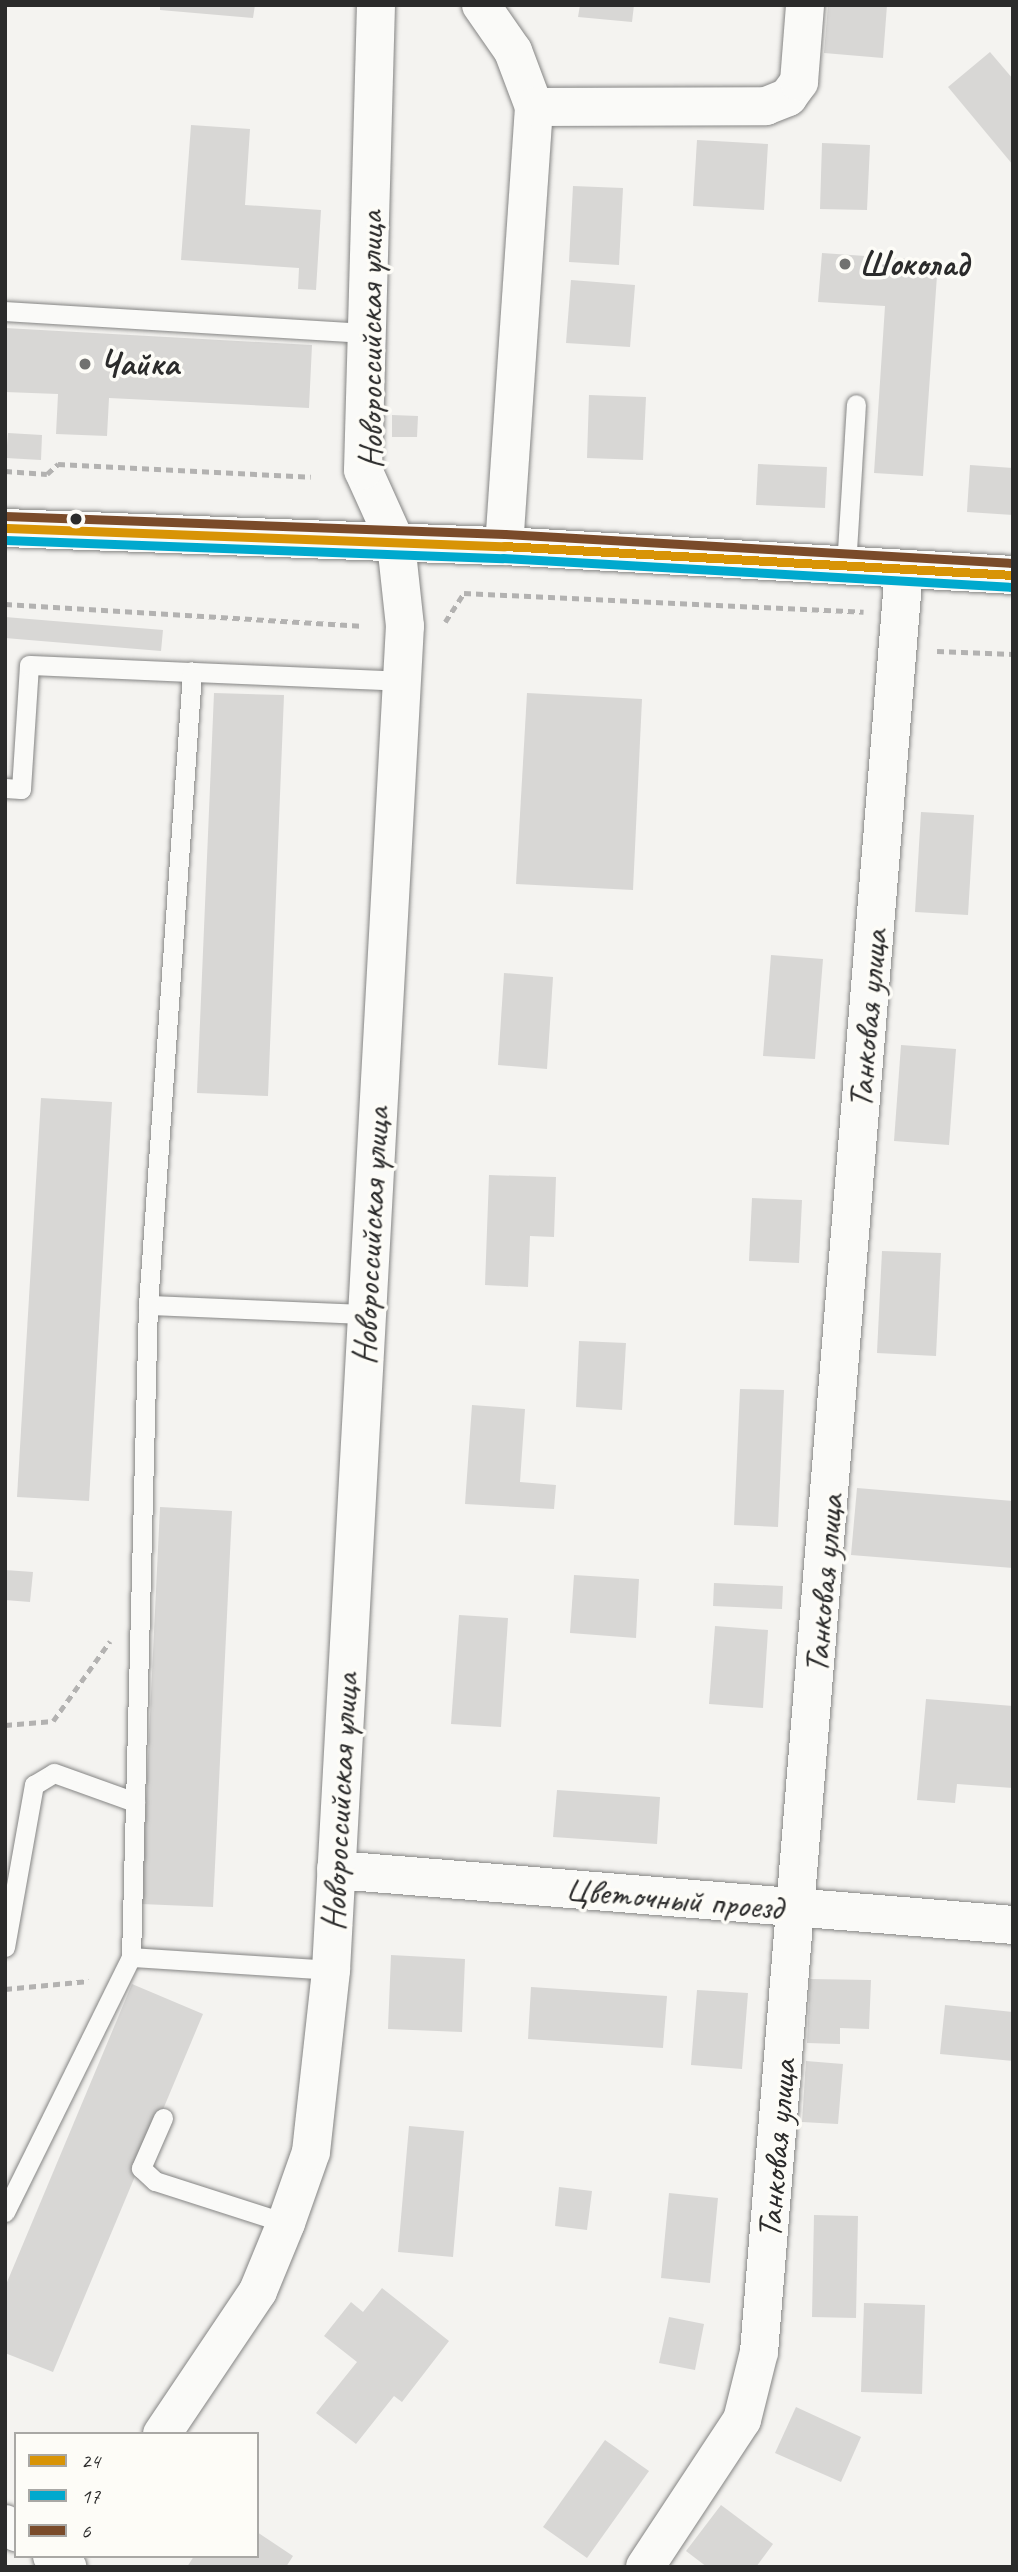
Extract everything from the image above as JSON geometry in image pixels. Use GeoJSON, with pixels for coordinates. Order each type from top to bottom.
{"type":"FeatureCollection","features":[{"type":"Feature","properties":{"kind":"street","name":"Новороссийская улица"},"geometry":{"type":"LineString","coordinates":[[163,2432],[258,2291],[286,2223],[310,2152],[331,1970],[405,626],[396,542],[363,470],[376,5]]}},
{"type":"Feature","properties":{"kind":"street"},"geometry":{"type":"LineString","coordinates":[[481,5],[513,51],[534,107],[504,546]]}},
{"type":"Feature","properties":{"kind":"street"},"geometry":{"type":"LineString","coordinates":[[534,107],[766,106],[788,97],[799,82],[806,5]]}},
{"type":"Feature","properties":{"kind":"street"},"geometry":{"type":"LineString","coordinates":[[5,528],[504,546],[1013,576]]}},
{"type":"Feature","properties":{"kind":"street","name":"Танковая улица"},"geometry":{"type":"LineString","coordinates":[[645,2567],[742,2420],[759,2352],[798,1909],[904,570]]}},
{"type":"Feature","properties":{"kind":"street","name":"Цветочный проезд"},"geometry":{"type":"LineString","coordinates":[[336,1870],[1013,1925]]}},
{"type":"Feature","properties":{"kind":"lane"},"geometry":{"type":"LineString","coordinates":[[5,311],[368,333]]}},
{"type":"Feature","properties":{"kind":"lane"},"geometry":{"type":"LineString","coordinates":[[846,567],[856,404]]}},
{"type":"Feature","properties":{"kind":"lane"},"geometry":{"type":"LineString","coordinates":[[5,788],[21,789],[29,665],[403,681]]}},
{"type":"Feature","properties":{"kind":"lane"},"geometry":{"type":"LineString","coordinates":[[5,2212],[131,1957],[148,1305],[192,672]]}},
{"type":"Feature","properties":{"kind":"lane"},"geometry":{"type":"LineString","coordinates":[[148,1305],[366,1314]]}},
{"type":"Feature","properties":{"kind":"lane"},"geometry":{"type":"LineString","coordinates":[[5,1947],[34,1785],[54,1773],[135,1802]]}},
{"type":"Feature","properties":{"kind":"lane"},"geometry":{"type":"LineString","coordinates":[[131,1957],[331,1970]]}},
{"type":"Feature","properties":{"kind":"lane"},"geometry":{"type":"LineString","coordinates":[[163,2118],[141,2168],[155,2181],[286,2223]]}},
{"type":"Feature","properties":{"kind":"path"},"geometry":{"type":"LineString","coordinates":[[5,471],[47,474],[58,464],[311,477]]}},
{"type":"Feature","properties":{"kind":"path"},"geometry":{"type":"LineString","coordinates":[[441,628],[464,593],[899,631],[1013,654]]}},
{"type":"Feature","properties":{"kind":"path"},"geometry":{"type":"LineString","coordinates":[[5,604],[360,626]]}},
{"type":"Feature","properties":{"kind":"path"},"geometry":{"type":"LineString","coordinates":[[5,1725],[53,1721],[141,1598]]}},
{"type":"Feature","properties":{"kind":"path"},"geometry":{"type":"LineString","coordinates":[[5,1989],[121,1978]]}},
{"type":"Feature","properties":{"kind":"building"},"geometry":{"type":"Polygon","coordinates":[[[160,5],[255,5],[253,18],[160,10],[160,5]]]}},
{"type":"Feature","properties":{"kind":"building"},"geometry":{"type":"Polygon","coordinates":[[[580,5],[634,5],[632,22],[578,17],[580,5]]]}},
{"type":"Feature","properties":{"kind":"building"},"geometry":{"type":"Polygon","coordinates":[[[828,5],[887,5],[883,58],[824,53],[828,5]]]}},
{"type":"Feature","properties":{"kind":"building"},"geometry":{"type":"Polygon","coordinates":[[[990,52],[1013,79],[1013,165],[948,87],[990,52]]]}},
{"type":"Feature","properties":{"kind":"building"},"geometry":{"type":"Polygon","coordinates":[[[191,125],[250,129],[245,205],[321,210],[316,290],[298,289],[299,268],[181,260],[191,125]]]}},
{"type":"Feature","properties":{"kind":"building"},"geometry":{"type":"Polygon","coordinates":[[[697,140],[768,144],[764,210],[693,206],[697,140]]]}},
{"type":"Feature","properties":{"kind":"building"},"geometry":{"type":"Polygon","coordinates":[[[822,143],[870,145],[867,210],[820,209],[822,143]]]}},
{"type":"Feature","properties":{"kind":"building"},"geometry":{"type":"Polygon","coordinates":[[[573,186],[623,188],[619,265],[569,262],[573,186]]]}},
{"type":"Feature","properties":{"kind":"building"},"geometry":{"type":"Polygon","coordinates":[[[822,253],[938,261],[923,476],[874,473],[885,306],[818,302],[822,253]]]}},
{"type":"Feature","properties":{"kind":"building"},"geometry":{"type":"Polygon","coordinates":[[[571,280],[635,285],[630,347],[566,343],[571,280]]]}},
{"type":"Feature","properties":{"kind":"building"},"geometry":{"type":"Polygon","coordinates":[[[5,328],[312,345],[309,408],[109,398],[107,436],[56,434],[58,394],[5,392],[5,328]]]}},
{"type":"Feature","properties":{"kind":"building"},"geometry":{"type":"Polygon","coordinates":[[[589,395],[646,397],[643,460],[587,458],[589,395]]]}},
{"type":"Feature","properties":{"kind":"building"},"geometry":{"type":"Polygon","coordinates":[[[392,415],[418,416],[417,437],[392,437],[392,415]]]}},
{"type":"Feature","properties":{"kind":"building"},"geometry":{"type":"Polygon","coordinates":[[[8,433],[42,435],[41,460],[6,458],[8,433]]]}},
{"type":"Feature","properties":{"kind":"building"},"geometry":{"type":"Polygon","coordinates":[[[758,464],[827,467],[825,508],[756,505],[758,464]]]}},
{"type":"Feature","properties":{"kind":"building"},"geometry":{"type":"Polygon","coordinates":[[[970,465],[1013,468],[1013,515],[967,512],[970,465]]]}},
{"type":"Feature","properties":{"kind":"building"},"geometry":{"type":"Polygon","coordinates":[[[5,617],[163,630],[161,651],[5,638],[5,617]]]}},
{"type":"Feature","properties":{"kind":"building"},"geometry":{"type":"Polygon","coordinates":[[[214,693],[284,695],[268,1096],[197,1093],[214,693]]]}},
{"type":"Feature","properties":{"kind":"building"},"geometry":{"type":"Polygon","coordinates":[[[527,693],[642,699],[633,890],[516,884],[527,693]]]}},
{"type":"Feature","properties":{"kind":"building"},"geometry":{"type":"Polygon","coordinates":[[[921,812],[974,815],[968,915],[915,912],[921,812]]]}},
{"type":"Feature","properties":{"kind":"building"},"geometry":{"type":"Polygon","coordinates":[[[771,955],[823,959],[815,1059],[763,1056],[771,955]]]}},
{"type":"Feature","properties":{"kind":"building"},"geometry":{"type":"Polygon","coordinates":[[[504,973],[553,977],[547,1069],[498,1065],[504,973]]]}},
{"type":"Feature","properties":{"kind":"building"},"geometry":{"type":"Polygon","coordinates":[[[901,1045],[956,1049],[949,1145],[894,1141],[901,1045]]]}},
{"type":"Feature","properties":{"kind":"building"},"geometry":{"type":"Polygon","coordinates":[[[41,1098],[112,1102],[89,1501],[17,1497],[41,1098]]]}},
{"type":"Feature","properties":{"kind":"building"},"geometry":{"type":"Polygon","coordinates":[[[489,1175],[556,1177],[554,1237],[530,1236],[528,1287],[485,1285],[489,1175]]]}},
{"type":"Feature","properties":{"kind":"building"},"geometry":{"type":"Polygon","coordinates":[[[752,1198],[802,1200],[799,1263],[749,1261],[752,1198]]]}},
{"type":"Feature","properties":{"kind":"building"},"geometry":{"type":"Polygon","coordinates":[[[882,1251],[941,1253],[936,1356],[877,1353],[882,1251]]]}},
{"type":"Feature","properties":{"kind":"building"},"geometry":{"type":"Polygon","coordinates":[[[579,1341],[626,1343],[622,1410],[576,1407],[579,1341]]]}},
{"type":"Feature","properties":{"kind":"building"},"geometry":{"type":"Polygon","coordinates":[[[740,1389],[784,1390],[778,1527],[734,1525],[740,1389]]]}},
{"type":"Feature","properties":{"kind":"building"},"geometry":{"type":"Polygon","coordinates":[[[472,1405],[525,1409],[520,1482],[556,1485],[554,1509],[465,1504],[472,1405]]]}},
{"type":"Feature","properties":{"kind":"building"},"geometry":{"type":"Polygon","coordinates":[[[857,1488],[1013,1501],[1013,1568],[851,1555],[857,1488]]]}},
{"type":"Feature","properties":{"kind":"building"},"geometry":{"type":"Polygon","coordinates":[[[160,1507],[232,1511],[213,1907],[141,1904],[160,1507]]]}},
{"type":"Feature","properties":{"kind":"building"},"geometry":{"type":"Polygon","coordinates":[[[5,1570],[33,1572],[30,1602],[5,1600],[5,1570]]]}},
{"type":"Feature","properties":{"kind":"building"},"geometry":{"type":"Polygon","coordinates":[[[574,1575],[639,1579],[636,1638],[570,1633],[574,1575]]]}},
{"type":"Feature","properties":{"kind":"building"},"geometry":{"type":"Polygon","coordinates":[[[714,1583],[783,1586],[782,1609],[713,1606],[714,1583]]]}},
{"type":"Feature","properties":{"kind":"building"},"geometry":{"type":"Polygon","coordinates":[[[459,1615],[508,1618],[501,1727],[451,1724],[459,1615]]]}},
{"type":"Feature","properties":{"kind":"building"},"geometry":{"type":"Polygon","coordinates":[[[715,1626],[768,1630],[763,1708],[709,1704],[715,1626]]]}},
{"type":"Feature","properties":{"kind":"building"},"geometry":{"type":"Polygon","coordinates":[[[926,1699],[1013,1706],[1013,1788],[957,1784],[955,1803],[917,1800],[926,1699]]]}},
{"type":"Feature","properties":{"kind":"building"},"geometry":{"type":"Polygon","coordinates":[[[557,1790],[660,1797],[657,1844],[553,1837],[557,1790]]]}},
{"type":"Feature","properties":{"kind":"building"},"geometry":{"type":"Polygon","coordinates":[[[391,1955],[465,1959],[462,2032],[388,2029],[391,1955]]]}},
{"type":"Feature","properties":{"kind":"building"},"geometry":{"type":"Polygon","coordinates":[[[810,1979],[871,1980],[869,2029],[840,2028],[840,2044],[807,2043],[810,1979]]]}},
{"type":"Feature","properties":{"kind":"building"},"geometry":{"type":"Polygon","coordinates":[[[132,1984],[203,2014],[53,2372],[5,2353],[5,2287],[132,1984]]]}},
{"type":"Feature","properties":{"kind":"building"},"geometry":{"type":"Polygon","coordinates":[[[531,1987],[667,1996],[663,2048],[528,2039],[531,1987]]]}},
{"type":"Feature","properties":{"kind":"building"},"geometry":{"type":"Polygon","coordinates":[[[697,1990],[748,1993],[742,2069],[691,2065],[697,1990]]]}},
{"type":"Feature","properties":{"kind":"building"},"geometry":{"type":"Polygon","coordinates":[[[945,2005],[1013,2012],[1013,2061],[940,2054],[945,2005]]]}},
{"type":"Feature","properties":{"kind":"building"},"geometry":{"type":"Polygon","coordinates":[[[806,2061],[843,2064],[838,2124],[802,2122],[806,2061]]]}},
{"type":"Feature","properties":{"kind":"building"},"geometry":{"type":"Polygon","coordinates":[[[409,2126],[464,2131],[453,2257],[398,2252],[409,2126]]]}},
{"type":"Feature","properties":{"kind":"building"},"geometry":{"type":"Polygon","coordinates":[[[559,2187],[592,2191],[587,2230],[555,2226],[559,2187]]]}},
{"type":"Feature","properties":{"kind":"building"},"geometry":{"type":"Polygon","coordinates":[[[669,2193],[718,2198],[710,2283],[661,2278],[669,2193]]]}},
{"type":"Feature","properties":{"kind":"building"},"geometry":{"type":"Polygon","coordinates":[[[814,2215],[858,2216],[856,2318],[812,2317],[814,2215]]]}},
{"type":"Feature","properties":{"kind":"building"},"geometry":{"type":"Polygon","coordinates":[[[382,2288],[449,2341],[402,2402],[394,2396],[356,2444],[316,2413],[357,2362],[324,2336],[351,2302],[363,2312],[382,2288]]]}},
{"type":"Feature","properties":{"kind":"building"},"geometry":{"type":"Polygon","coordinates":[[[864,2303],[925,2305],[922,2394],[861,2392],[864,2303]]]}},
{"type":"Feature","properties":{"kind":"building"},"geometry":{"type":"Polygon","coordinates":[[[669,2317],[704,2324],[695,2370],[659,2363],[669,2317]]]}},
{"type":"Feature","properties":{"kind":"building"},"geometry":{"type":"Polygon","coordinates":[[[796,2407],[861,2437],[841,2482],[775,2453],[796,2407]]]}},
{"type":"Feature","properties":{"kind":"building"},"geometry":{"type":"Polygon","coordinates":[[[605,2440],[649,2471],[587,2558],[543,2527],[605,2440]]]}},
{"type":"Feature","properties":{"kind":"building"},"geometry":{"type":"Polygon","coordinates":[[[721,2505],[773,2544],[756,2567],[707,2567],[686,2551],[721,2505]]]}},
{"type":"Feature","properties":{"kind":"building"},"geometry":{"type":"Polygon","coordinates":[[[259,2533],[293,2556],[286,2567],[187,2567],[193,2558],[259,2558],[259,2533]]]}},
{"type":"Feature","properties":{"kind":"transit line","name":"6"},"geometry":{"type":"LineString","coordinates":[[5,516],[505,534],[1013,563]]}},
{"type":"Feature","properties":{"kind":"transit line","name":"24"},"geometry":{"type":"LineString","coordinates":[[5,528],[504,546],[1013,575]]}},
{"type":"Feature","properties":{"kind":"transit line","name":"17"},"geometry":{"type":"LineString","coordinates":[[5,540],[503,558],[1012,587]]}},
{"type":"Feature","properties":{"kind":"place","name":"Шоколад"},"geometry":{"type":"Point","coordinates":[845,264]}},
{"type":"Feature","properties":{"kind":"place","name":"Чайка"},"geometry":{"type":"Point","coordinates":[85,364]}}]}
